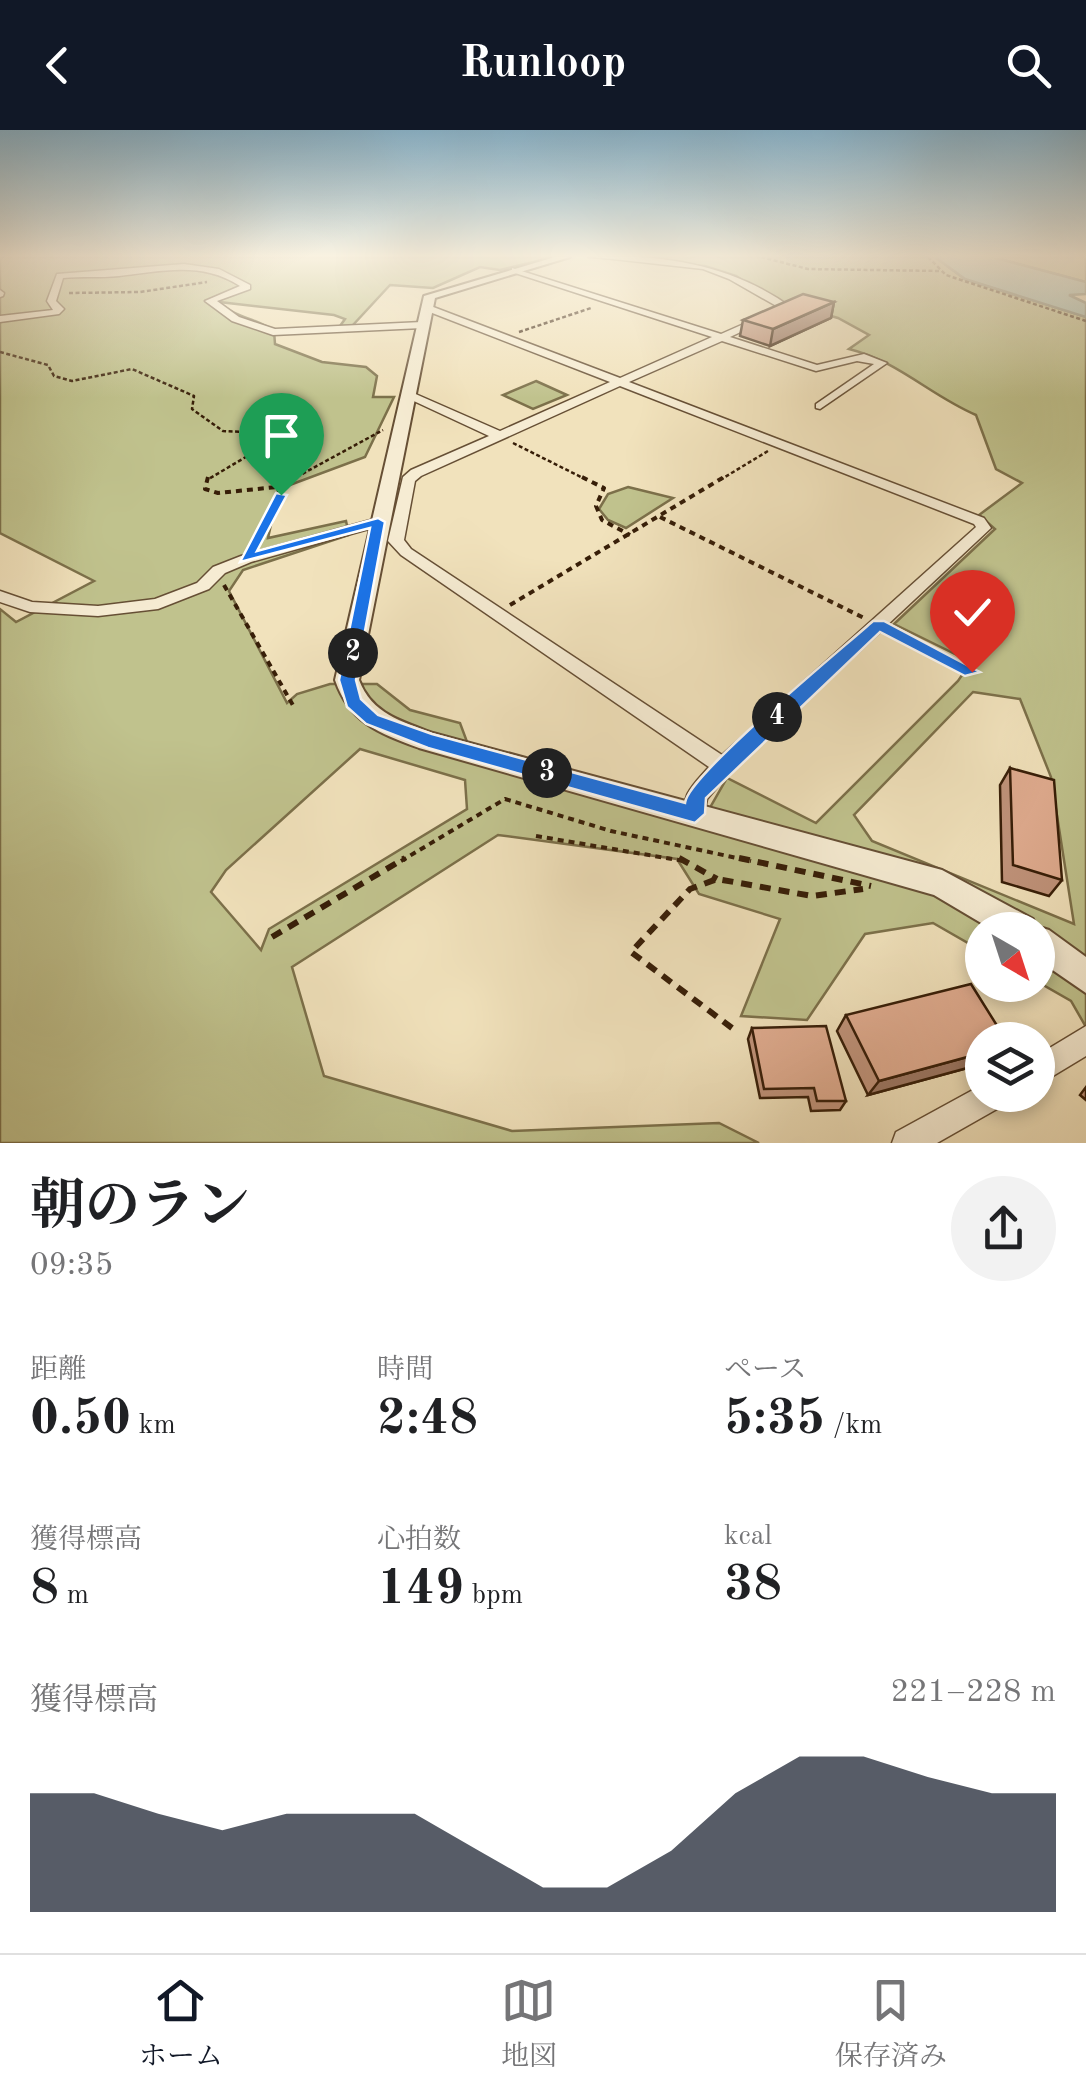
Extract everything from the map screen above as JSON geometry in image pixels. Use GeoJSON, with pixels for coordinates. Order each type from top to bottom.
{"type":"FeatureCollection","features":[{"type":"Feature","properties":{"kind":"street"},"geometry":{"type":"LineString","coordinates":[[0,319],[56,312],[60,309],[55,304]]}},
{"type":"Feature","properties":{"kind":"street"},"geometry":{"type":"LineString","coordinates":[[217,304],[238,320],[262,324],[273,332],[424,316],[506,336],[979,521],[984,528],[723,766],[696,796],[695,814]]}},
{"type":"Feature","properties":{"kind":"street"},"geometry":{"type":"LineString","coordinates":[[430,304],[424,316],[378,522],[348,680],[353,702],[372,719],[428,740],[942,884],[991,912]]}},
{"type":"Feature","properties":{"kind":"street"},"geometry":{"type":"LineString","coordinates":[[620,304],[816,368],[828,368],[860,355],[882,362],[820,406]]}},
{"type":"Feature","properties":{"kind":"street"},"geometry":{"type":"LineString","coordinates":[[723,766],[396,542],[408,480],[787,308],[781,304]]}},
{"type":"Feature","properties":{"kind":"street"},"geometry":{"type":"LineString","coordinates":[[406,394],[500,436]]}},
{"type":"Feature","properties":{"kind":"street"},"geometry":{"type":"LineString","coordinates":[[0,596],[30,607],[98,611],[158,604],[203,586],[219,570],[246,559],[378,522]]}},
{"type":"Feature","properties":{"kind":"street"},"geometry":{"type":"LineString","coordinates":[[1055,954],[1086,977]]}},
{"type":"Feature","properties":{"kind":"street"},"geometry":{"type":"LineString","coordinates":[[1055,1060],[1086,1040]]}},
{"type":"Feature","properties":{"kind":"street"},"geometry":{"type":"LineString","coordinates":[[907,1143],[965,1111]]}},
{"type":"Feature","properties":{"kind":"path"},"geometry":{"type":"LineString","coordinates":[[506,336],[600,304]]}},
{"type":"Feature","properties":{"kind":"path"},"geometry":{"type":"LineString","coordinates":[[1039,304],[1086,320]]}},
{"type":"Feature","properties":{"kind":"path"},"geometry":{"type":"LineString","coordinates":[[0,352],[48,365],[54,376],[72,381],[132,369],[146,380],[174,384],[194,396],[192,410],[223,431],[252,428],[266,434],[266,445],[208,476],[205,490],[218,493],[277,487],[400,421]]}},
{"type":"Feature","properties":{"kind":"path"},"geometry":{"type":"LineString","coordinates":[[500,436],[604,488],[596,506],[602,520],[630,535]]}},
{"type":"Feature","properties":{"kind":"path"},"geometry":{"type":"LineString","coordinates":[[496,613],[780,443]]}},
{"type":"Feature","properties":{"kind":"path"},"geometry":{"type":"LineString","coordinates":[[277,487],[281,495],[246,559],[222,582],[294,707]]}},
{"type":"Feature","properties":{"kind":"path"},"geometry":{"type":"LineString","coordinates":[[660,517],[972,672]]}},
{"type":"Feature","properties":{"kind":"path"},"geometry":{"type":"LineString","coordinates":[[272,937],[505,800],[611,831],[867,888]]}},
{"type":"Feature","properties":{"kind":"path"},"geometry":{"type":"LineString","coordinates":[[536,836],[674,856],[717,879],[812,896],[867,888],[898,872]]}},
{"type":"Feature","properties":{"kind":"path"},"geometry":{"type":"LineString","coordinates":[[717,879],[690,889],[631,952],[732,1028]]}},
{"type":"Feature","properties":{"kind":"green space"},"geometry":{"type":"Polygon","coordinates":[[[0,304],[222,304],[274,331],[275,344],[322,362],[366,367],[377,376],[373,397],[394,397],[365,457],[279,489],[268,538],[346,521],[349,535],[243,570],[229,591],[287,703],[297,694],[330,684],[377,684],[410,710],[460,723],[473,758],[700,825],[727,778],[816,823],[958,681],[971,662],[894,624],[995,529],[979,515],[1022,483],[996,469],[976,415],[899,370],[849,349],[869,335],[838,318],[790,304],[1045,304],[1086,317],[1086,1027],[1071,1001],[1055,992],[1055,916],[1074,924],[1051,777],[1020,699],[973,692],[854,815],[872,841],[1045,912],[965,912],[965,941],[933,923],[865,934],[807,1020],[741,1016],[780,919],[699,894],[677,859],[498,835],[292,967],[324,1076],[512,1131],[719,1123],[759,1143],[0,1143],[0,609],[16,622],[94,581],[0,533],[0,304]],[[360,749],[226,870],[211,892],[261,950],[269,929],[467,809],[465,780],[360,749]]]}},
{"type":"Feature","properties":{"kind":"green space"},"geometry":{"type":"Polygon","coordinates":[[[239,304],[372,304],[352,326],[340,326],[345,319],[239,304]]]}},
{"type":"Feature","properties":{"kind":"green space"},"geometry":{"type":"Polygon","coordinates":[[[536,381],[567,395],[533,409],[503,395],[536,381]]]}},
{"type":"Feature","properties":{"kind":"green space"},"geometry":{"type":"Polygon","coordinates":[[[628,487],[673,498],[626,528],[608,520],[599,509],[608,494],[628,487]]]}},
{"type":"Feature","properties":{"kind":"water"},"geometry":{"type":"Polygon","coordinates":[[[1045,304],[1086,304],[1086,317],[1045,304]]]}},
{"type":"Feature","properties":{"kind":"building"},"geometry":{"type":"Polygon","coordinates":[[[779,304],[829,304],[773,329],[743,320],[779,304]]]}},
{"type":"Feature","properties":{"kind":"building"},"geometry":{"type":"Polygon","coordinates":[[[1010,768],[1054,780],[1062,880],[1013,865],[1010,768]]]}},
{"type":"Feature","properties":{"kind":"building"},"geometry":{"type":"Polygon","coordinates":[[[965,985],[965,1002],[982,1002],[995,1022],[965,1022],[965,1058],[879,1081],[846,1015],[965,985]]]}},
{"type":"Feature","properties":{"kind":"building"},"geometry":{"type":"Polygon","coordinates":[[[826,1026],[846,1101],[817,1101],[814,1088],[764,1089],[752,1028],[826,1026]]]}},
{"type":"Feature","properties":{"kind":"route"},"geometry":{"type":"LineString","coordinates":[[281,495],[246,559],[378,522],[348,680],[353,702],[372,719],[428,740],[695,814],[696,796],[723,766],[878,625],[972,672]]}}]}
